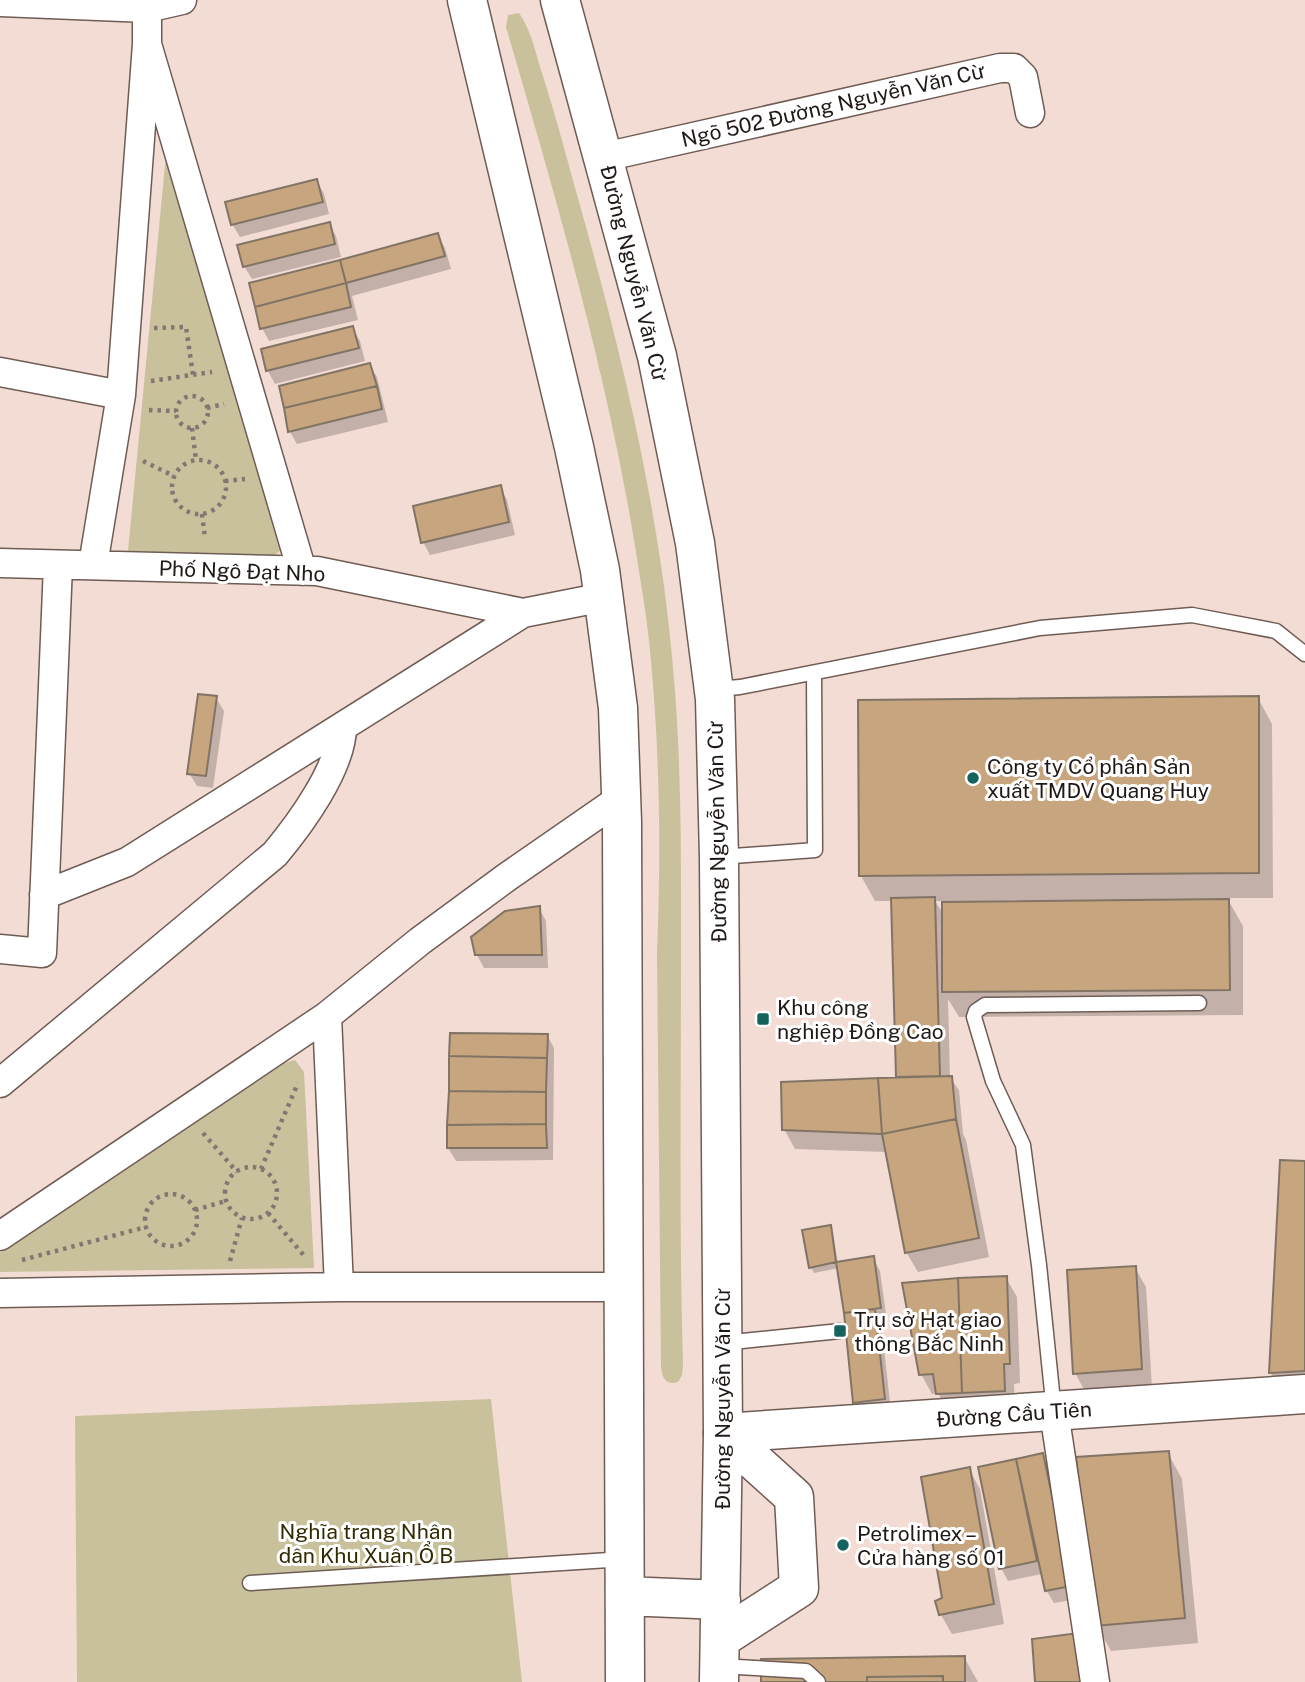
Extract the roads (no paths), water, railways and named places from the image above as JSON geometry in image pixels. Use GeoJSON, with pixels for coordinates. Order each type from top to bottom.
{"type":"FeatureCollection","features":[{"type":"Feature","properties":{"kind":"main road"},"geometry":{"type":"LineString","coordinates":[[467,0],[574,447],[604,597],[618,708],[621,798],[625,1682]]}},
{"type":"Feature","properties":{"kind":"main road","name":"Đường Nguyễn Văn Cừ"},"geometry":{"type":"LineString","coordinates":[[560,0],[657,356],[695,543],[713,689],[719,857],[723,1433],[720,1662]]}},
{"type":"Feature","properties":{"kind":"main road","name":"Đường Cầu Tiên"},"geometry":{"type":"LineString","coordinates":[[723,1433],[1305,1394]]}},
{"type":"Feature","properties":{"kind":"main road"},"geometry":{"type":"LineString","coordinates":[[720,1662],[799,1588],[794,1497],[723,1433]]}},
{"type":"Feature","properties":{"kind":"main road"},"geometry":{"type":"LineString","coordinates":[[625,1597],[722,1600]]}},
{"type":"Feature","properties":{"kind":"street"},"geometry":{"type":"LineString","coordinates":[[0,2],[147,8],[182,0]]}},
{"type":"Feature","properties":{"kind":"street"},"geometry":{"type":"LineString","coordinates":[[93,565],[121,395],[147,44],[147,8]]}},
{"type":"Feature","properties":{"kind":"street"},"geometry":{"type":"LineString","coordinates":[[147,44],[302,571]]}},
{"type":"Feature","properties":{"kind":"street","name":"Ngõ 502 Đường Nguyễn Văn Cừ"},"geometry":{"type":"LineString","coordinates":[[604,156],[1000,68],[1014,68],[1023,77],[1030,113]]}},
{"type":"Feature","properties":{"kind":"street"},"geometry":{"type":"LineString","coordinates":[[0,372],[121,395]]}},
{"type":"Feature","properties":{"kind":"street","name":"Phố Ngô Đạt Nho"},"geometry":{"type":"LineString","coordinates":[[0,563],[317,571],[523,613],[604,597]]}},
{"type":"Feature","properties":{"kind":"street"},"geometry":{"type":"LineString","coordinates":[[0,949],[41,953],[58,565]]}},
{"type":"Feature","properties":{"kind":"street"},"geometry":{"type":"LineString","coordinates":[[44,895],[127,862],[523,613]]}},
{"type":"Feature","properties":{"kind":"street"},"geometry":{"type":"LineString","coordinates":[[0,1083],[275,853],[298,827],[318,794],[342,739],[342,727]]}},
{"type":"Feature","properties":{"kind":"street"},"geometry":{"type":"LineString","coordinates":[[0,1236],[327,1016],[507,877],[621,798]]}},
{"type":"Feature","properties":{"kind":"street"},"geometry":{"type":"LineString","coordinates":[[327,1016],[339,1287]]}},
{"type":"Feature","properties":{"kind":"street"},"geometry":{"type":"LineString","coordinates":[[0,1293],[339,1287],[623,1287]]}},
{"type":"Feature","properties":{"kind":"street"},"geometry":{"type":"LineString","coordinates":[[1054,1412],[1095,1682]]}},
{"type":"Feature","properties":{"kind":"lane"},"geometry":{"type":"LineString","coordinates":[[713,689],[740,687],[1040,628],[1192,615],[1276,631],[1305,654]]}},
{"type":"Feature","properties":{"kind":"lane"},"geometry":{"type":"LineString","coordinates":[[719,857],[815,850],[814,673]]}},
{"type":"Feature","properties":{"kind":"lane"},"geometry":{"type":"LineString","coordinates":[[1054,1412],[1023,1145],[993,1081],[974,1017],[976,1011],[985,1005],[1199,1003]]}},
{"type":"Feature","properties":{"kind":"lane"},"geometry":{"type":"LineString","coordinates":[[722,1343],[840,1332]]}},
{"type":"Feature","properties":{"kind":"lane"},"geometry":{"type":"LineString","coordinates":[[250,1583],[626,1559]]}},
{"type":"Feature","properties":{"kind":"lane"},"geometry":{"type":"LineString","coordinates":[[720,1662],[806,1671],[818,1682]]}},
{"type":"Feature","properties":{"kind":"place","name":"Công ty Cổ phần Sản xuất TMDV Quang Huy"},"geometry":{"type":"Point","coordinates":[973,778]}},
{"type":"Feature","properties":{"kind":"place","name":"Khu công nghiệp Đồng Cao"},"geometry":{"type":"Point","coordinates":[763,1019]}},
{"type":"Feature","properties":{"kind":"place","name":"Trụ sở Hạt giao thông Bắc Ninh"},"geometry":{"type":"Point","coordinates":[840,1331]}},
{"type":"Feature","properties":{"kind":"place","name":"Petrolimex – Cửa hàng số 01"},"geometry":{"type":"Point","coordinates":[843,1545]}},
{"type":"Feature","properties":{"kind":"park label","name":"Nghĩa trang Nhân dân Khu Xuân Ổ B"},"geometry":{"type":"Point","coordinates":[366,1543]}}]}
